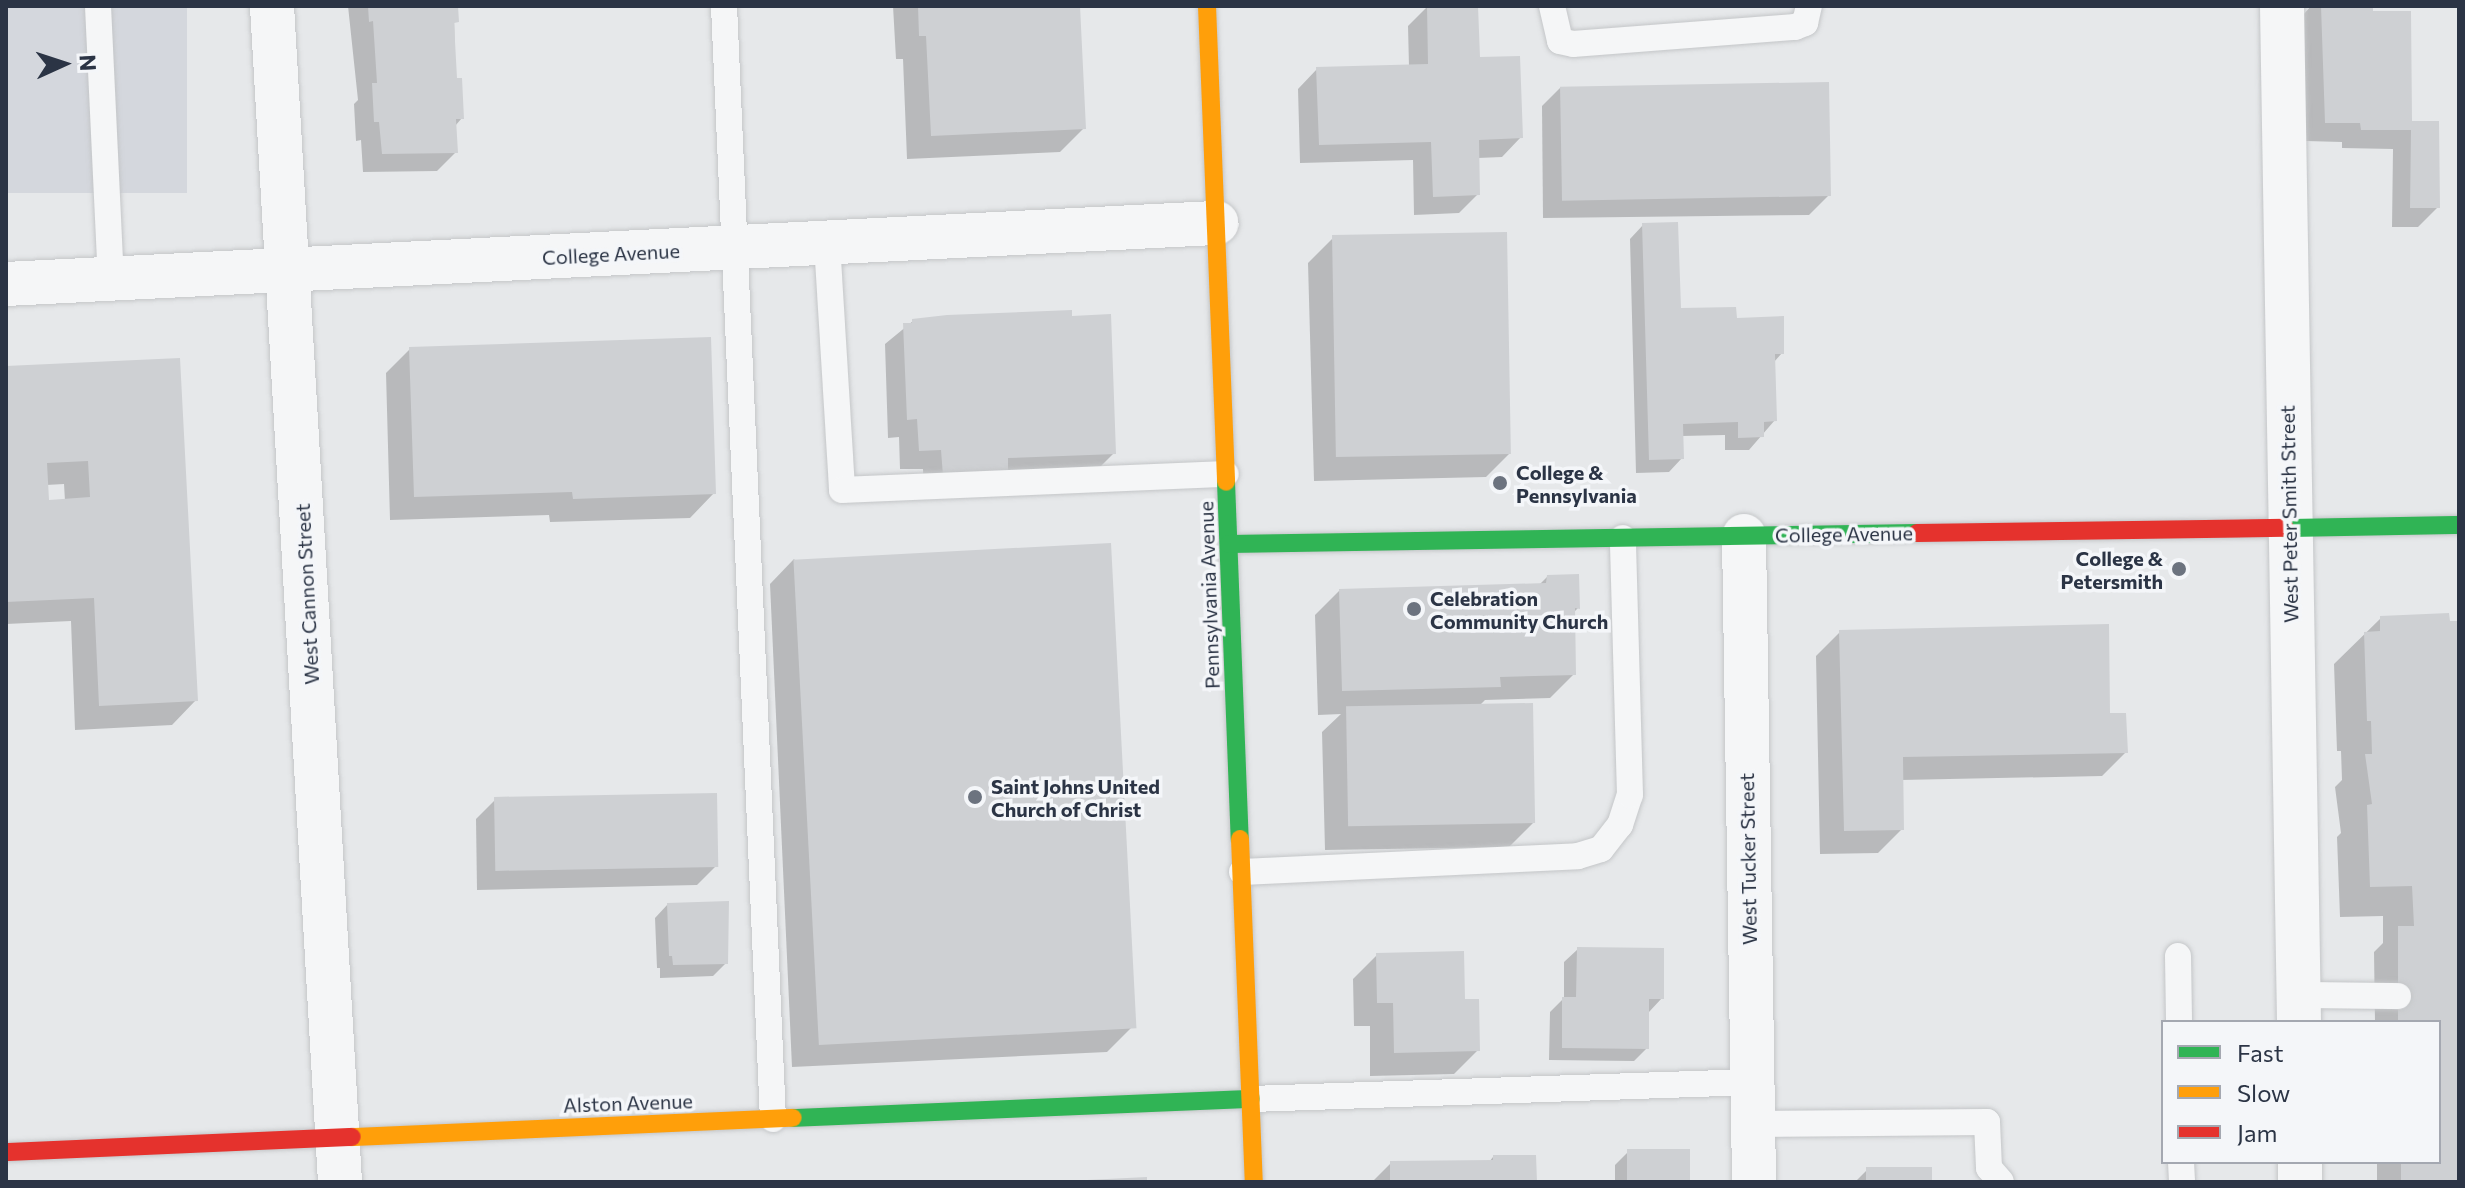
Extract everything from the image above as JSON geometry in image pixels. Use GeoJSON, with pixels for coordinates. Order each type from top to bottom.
{"type":"FeatureCollection","features":[{"type":"Feature","properties":{"kind":"street","name":"West Cannon Street"},"geometry":{"type":"LineString","coordinates":[[272,6],[340,1182]]}},
{"type":"Feature","properties":{"kind":"street","name":"Pennsylvania Avenue"},"geometry":{"type":"LineString","coordinates":[[1207,6],[1254,1182]]}},
{"type":"Feature","properties":{"kind":"street","name":"West Peter Smith Street"},"geometry":{"type":"LineString","coordinates":[[2282,6],[2288,528],[2299,1008]]}},
{"type":"Feature","properties":{"kind":"street","name":"College Avenue"},"geometry":{"type":"LineString","coordinates":[[6,284],[1216,223]]}},
{"type":"Feature","properties":{"kind":"street","name":"College Avenue"},"geometry":{"type":"LineString","coordinates":[[1229,544],[2459,525]]}},
{"type":"Feature","properties":{"kind":"street","name":"West Tucker Street"},"geometry":{"type":"LineString","coordinates":[[1744,536],[1754,1182]]}},
{"type":"Feature","properties":{"kind":"street","name":"Alston Avenue"},"geometry":{"type":"LineString","coordinates":[[6,1152],[1251,1099]]}},
{"type":"Feature","properties":{"kind":"lane"},"geometry":{"type":"LineString","coordinates":[[98,6],[111,279]]}},
{"type":"Feature","properties":{"kind":"lane"},"geometry":{"type":"LineString","coordinates":[[724,6],[738,247],[773,1119]]}},
{"type":"Feature","properties":{"kind":"lane"},"geometry":{"type":"LineString","coordinates":[[1552,6],[1560,41],[1573,44],[1795,27],[1805,23],[1809,6]]}},
{"type":"Feature","properties":{"kind":"lane"},"geometry":{"type":"LineString","coordinates":[[827,243],[842,490],[1226,474]]}},
{"type":"Feature","properties":{"kind":"lane"},"geometry":{"type":"LineString","coordinates":[[1242,872],[1578,856],[1601,849],[1620,825],[1630,795],[1623,538]]}},
{"type":"Feature","properties":{"kind":"lane"},"geometry":{"type":"LineString","coordinates":[[2178,956],[2179,1020]]}},
{"type":"Feature","properties":{"kind":"lane"},"geometry":{"type":"LineString","coordinates":[[2299,1008],[2398,996]]}},
{"type":"Feature","properties":{"kind":"lane"},"geometry":{"type":"LineString","coordinates":[[1251,1099],[1753,1103],[1987,1122],[1989,1168],[2001,1182]]}},
{"type":"Feature","properties":{"kind":"shaded area"},"geometry":{"type":"Polygon","coordinates":[[[6,6],[187,6],[187,193],[6,193],[6,6]]]}},
{"type":"Feature","properties":{"kind":"building"},"geometry":{"type":"Polygon","coordinates":[[[368,6],[458,6],[459,22],[454,23],[457,78],[462,78],[464,119],[456,119],[458,153],[382,154],[379,122],[374,122],[372,83],[377,83],[373,21],[369,22],[368,6]]]}},
{"type":"Feature","properties":{"kind":"building"},"geometry":{"type":"Polygon","coordinates":[[[918,6],[1080,6],[1086,129],[931,136],[926,36],[919,36],[918,6]]]}},
{"type":"Feature","properties":{"kind":"building"},"geometry":{"type":"Polygon","coordinates":[[[1427,6],[1478,6],[1480,57],[1520,56],[1523,138],[1479,140],[1480,195],[1433,197],[1431,142],[1319,145],[1316,67],[1428,64],[1427,6]]]}},
{"type":"Feature","properties":{"kind":"building"},"geometry":{"type":"Polygon","coordinates":[[[2321,6],[2373,6],[2373,11],[2411,11],[2412,121],[2439,121],[2440,208],[2410,208],[2411,130],[2361,130],[2360,123],[2325,123],[2321,6]]]}},
{"type":"Feature","properties":{"kind":"building"},"geometry":{"type":"Polygon","coordinates":[[[1829,82],[1831,196],[1562,201],[1560,87],[1829,82]]]}},
{"type":"Feature","properties":{"kind":"building"},"geometry":{"type":"Polygon","coordinates":[[[1678,222],[1681,308],[1736,307],[1737,318],[1784,316],[1784,354],[1775,354],[1777,421],[1764,422],[1764,437],[1738,438],[1738,422],[1683,424],[1684,459],[1649,460],[1642,223],[1678,222]]]}},
{"type":"Feature","properties":{"kind":"building"},"geometry":{"type":"Polygon","coordinates":[[[1507,232],[1511,454],[1336,457],[1332,235],[1507,232]]]}},
{"type":"Feature","properties":{"kind":"building"},"geometry":{"type":"Polygon","coordinates":[[[1072,310],[1072,316],[1111,314],[1116,454],[1008,458],[1008,473],[943,476],[941,450],[919,451],[917,419],[907,420],[903,323],[947,315],[1072,310]]]}},
{"type":"Feature","properties":{"kind":"building"},"geometry":{"type":"Polygon","coordinates":[[[711,337],[716,494],[573,499],[572,492],[414,497],[409,347],[711,337]]]}},
{"type":"Feature","properties":{"kind":"building"},"geometry":{"type":"Polygon","coordinates":[[[180,358],[198,701],[99,706],[94,598],[6,602],[6,366],[180,358]],[[88,461],[47,463],[49,500],[90,497],[88,461]]]}},
{"type":"Feature","properties":{"kind":"building"},"geometry":{"type":"Polygon","coordinates":[[[1111,543],[1136,1028],[819,1045],[793,560],[1111,543]]]}},
{"type":"Feature","properties":{"kind":"building"},"geometry":{"type":"Polygon","coordinates":[[[1579,574],[1580,609],[1575,608],[1576,675],[1500,677],[1501,687],[1342,691],[1339,589],[1546,583],[1547,575],[1579,574]]]}},
{"type":"Feature","properties":{"kind":"building"},"geometry":{"type":"Polygon","coordinates":[[[2449,613],[2450,621],[2459,621],[2459,1182],[2401,1182],[2401,1164],[2441,1164],[2441,1020],[2398,1020],[2398,926],[2414,926],[2412,886],[2370,887],[2367,805],[2372,804],[2365,754],[2372,754],[2371,721],[2367,721],[2364,632],[2380,631],[2380,616],[2449,613]]]}},
{"type":"Feature","properties":{"kind":"building"},"geometry":{"type":"Polygon","coordinates":[[[2109,624],[2110,713],[2126,713],[2128,753],[1903,757],[1904,830],[1844,831],[1839,630],[2109,624]]]}},
{"type":"Feature","properties":{"kind":"building"},"geometry":{"type":"Polygon","coordinates":[[[1533,703],[1535,823],[1348,826],[1346,706],[1533,703]]]}},
{"type":"Feature","properties":{"kind":"building"},"geometry":{"type":"Polygon","coordinates":[[[717,793],[718,867],[495,871],[494,797],[717,793]]]}},
{"type":"Feature","properties":{"kind":"building"},"geometry":{"type":"Polygon","coordinates":[[[729,901],[728,964],[673,965],[672,956],[669,956],[667,903],[729,901]]]}},
{"type":"Feature","properties":{"kind":"building"},"geometry":{"type":"Polygon","coordinates":[[[1577,947],[1664,948],[1664,999],[1649,999],[1649,1049],[1562,1048],[1562,997],[1576,997],[1577,947]]]}},
{"type":"Feature","properties":{"kind":"building"},"geometry":{"type":"Polygon","coordinates":[[[1464,951],[1465,999],[1479,999],[1480,1051],[1394,1053],[1393,1003],[1377,1003],[1376,953],[1464,951]]]}},
{"type":"Feature","properties":{"kind":"building"},"geometry":{"type":"Polygon","coordinates":[[[1627,1149],[1690,1149],[1690,1182],[1627,1182],[1627,1149]]]}},
{"type":"Feature","properties":{"kind":"building"},"geometry":{"type":"Polygon","coordinates":[[[1493,1155],[1536,1155],[1537,1182],[1390,1182],[1390,1161],[1493,1160],[1493,1155]]]}},
{"type":"Feature","properties":{"kind":"building"},"geometry":{"type":"Polygon","coordinates":[[[1866,1167],[1932,1167],[1932,1182],[1866,1182],[1866,1167]]]}},
{"type":"Feature","properties":{"kind":"building"},"geometry":{"type":"Polygon","coordinates":[[[1147,1177],[1147,1182],[1087,1182],[1087,1180],[1147,1177]]]}},
{"type":"Feature","properties":{"kind":"traffic: fast"},"geometry":{"type":"LineString","coordinates":[[1226,482],[1240,839]]}},
{"type":"Feature","properties":{"kind":"traffic: fast"},"geometry":{"type":"LineString","coordinates":[[2285,528],[2459,525]]}},
{"type":"Feature","properties":{"kind":"traffic: fast"},"geometry":{"type":"LineString","coordinates":[[1229,544],[1917,533]]}},
{"type":"Feature","properties":{"kind":"traffic: fast"},"geometry":{"type":"LineString","coordinates":[[793,1118],[1251,1099]]}},
{"type":"Feature","properties":{"kind":"traffic: slow"},"geometry":{"type":"LineString","coordinates":[[1207,6],[1226,482]]}},
{"type":"Feature","properties":{"kind":"traffic: slow"},"geometry":{"type":"LineString","coordinates":[[1240,839],[1254,1182]]}},
{"type":"Feature","properties":{"kind":"traffic: slow"},"geometry":{"type":"LineString","coordinates":[[352,1137],[793,1118]]}},
{"type":"Feature","properties":{"kind":"traffic: jam"},"geometry":{"type":"LineString","coordinates":[[1917,533],[2285,528]]}},
{"type":"Feature","properties":{"kind":"traffic: jam"},"geometry":{"type":"LineString","coordinates":[[6,1152],[352,1137]]}},
{"type":"Feature","properties":{"kind":"place","name":"College & Pennsylvania"},"geometry":{"type":"Point","coordinates":[1500,483]}},
{"type":"Feature","properties":{"kind":"place","name":"College & Petersmith"},"geometry":{"type":"Point","coordinates":[2179,569]}},
{"type":"Feature","properties":{"kind":"place","name":"Celebration Community Church"},"geometry":{"type":"Point","coordinates":[1414,609]}},
{"type":"Feature","properties":{"kind":"place","name":"Saint Johns United Church of Christ"},"geometry":{"type":"Point","coordinates":[975,797]}}]}
